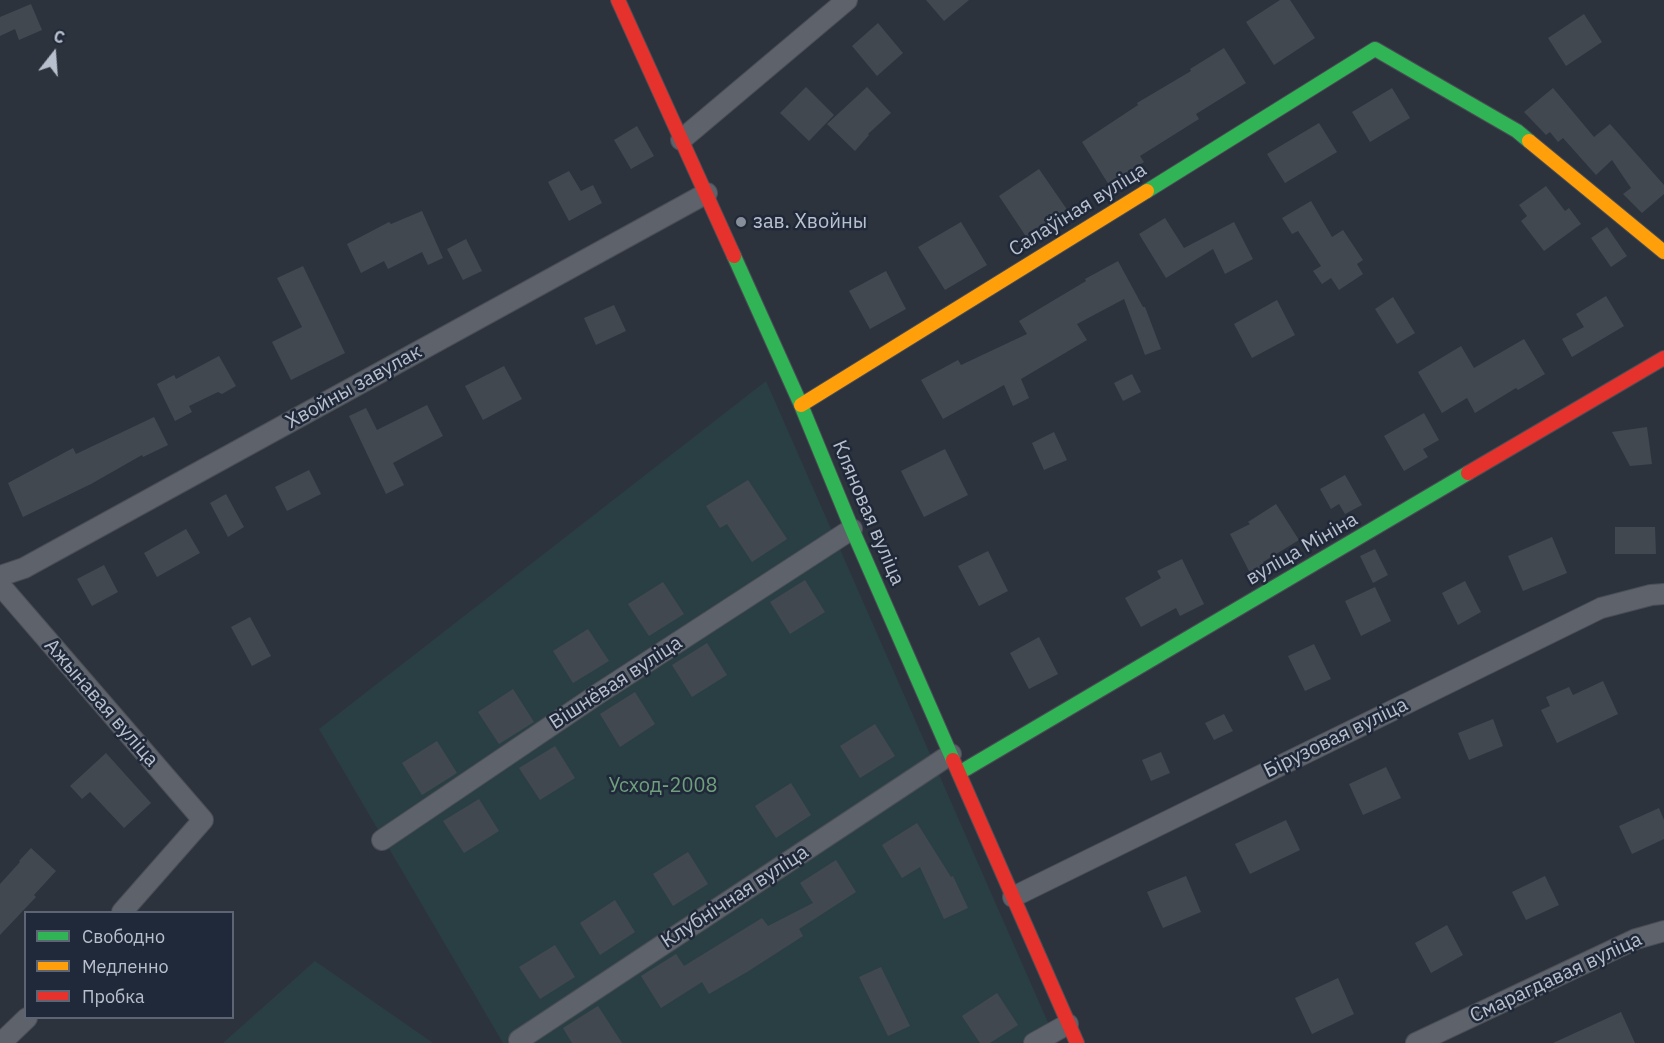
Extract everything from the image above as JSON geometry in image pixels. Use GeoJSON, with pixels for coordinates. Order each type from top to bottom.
{"type":"FeatureCollection","features":[{"type":"Feature","properties":{"kind":"street","name":"Кляновая вуліца"},"geometry":{"type":"LineString","coordinates":[[618,0],[801,405],[852,529],[1077,1043]]}},
{"type":"Feature","properties":{"kind":"street"},"geometry":{"type":"LineString","coordinates":[[681,140],[847,0]]}},
{"type":"Feature","properties":{"kind":"street","name":"Салаўіная вуліца"},"geometry":{"type":"LineString","coordinates":[[801,405],[1375,49],[1517,131],[1664,252]]}},
{"type":"Feature","properties":{"kind":"street","name":"Хвойны завулак"},"geometry":{"type":"LineString","coordinates":[[0,576],[24,568],[707,193]]}},
{"type":"Feature","properties":{"kind":"street","name":"вуліца Мініна"},"geometry":{"type":"LineString","coordinates":[[959,772],[1664,358]]}},
{"type":"Feature","properties":{"kind":"street","name":"Вішнёвая вуліца"},"geometry":{"type":"LineString","coordinates":[[382,840],[598,694],[852,529]]}},
{"type":"Feature","properties":{"kind":"street","name":"Ажынавая вуліца"},"geometry":{"type":"LineString","coordinates":[[0,585],[203,820],[123,911]]}},
{"type":"Feature","properties":{"kind":"street","name":"Бірузовая вуліца"},"geometry":{"type":"LineString","coordinates":[[1013,897],[1601,608],[1651,595],[1664,594]]}},
{"type":"Feature","properties":{"kind":"street","name":"Клубнічная вуліца"},"geometry":{"type":"LineString","coordinates":[[519,1040],[951,754]]}},
{"type":"Feature","properties":{"kind":"street","name":"Смарагдавая вуліца"},"geometry":{"type":"LineString","coordinates":[[1416,1043],[1636,939],[1664,931]]}},
{"type":"Feature","properties":{"kind":"street"},"geometry":{"type":"LineString","coordinates":[[0,1043],[25,1019]]}},
{"type":"Feature","properties":{"kind":"street"},"geometry":{"type":"LineString","coordinates":[[1034,1043],[1068,1024]]}},
{"type":"Feature","properties":{"kind":"green space","name":"Усход-2008"},"geometry":{"type":"Polygon","coordinates":[[[766,381],[1057,1043],[503,1043],[319,729],[766,381]]]}},
{"type":"Feature","properties":{"kind":"green space"},"geometry":{"type":"Polygon","coordinates":[[[315,961],[433,1043],[223,1043],[315,961]]]}},
{"type":"Feature","properties":{"kind":"building"},"geometry":{"type":"Polygon","coordinates":[[[926,0],[969,0],[944,21],[926,0]]]}},
{"type":"Feature","properties":{"kind":"building"},"geometry":{"type":"Polygon","coordinates":[[[1280,0],[1290,0],[1315,38],[1274,65],[1246,22],[1280,0]]]}},
{"type":"Feature","properties":{"kind":"building"},"geometry":{"type":"Polygon","coordinates":[[[31,4],[42,30],[19,40],[15,29],[0,36],[0,17],[31,4]]]}},
{"type":"Feature","properties":{"kind":"building"},"geometry":{"type":"Polygon","coordinates":[[[1584,14],[1602,42],[1566,66],[1548,38],[1584,14]]]}},
{"type":"Feature","properties":{"kind":"building"},"geometry":{"type":"Polygon","coordinates":[[[878,23],[903,53],[877,76],[852,46],[878,23]]]}},
{"type":"Feature","properties":{"kind":"building"},"geometry":{"type":"Polygon","coordinates":[[[1224,48],[1246,83],[1196,114],[1199,119],[1140,156],[1144,162],[1109,185],[1082,142],[1138,105],[1137,103],[1191,71],[1190,69],[1224,48]]]}},
{"type":"Feature","properties":{"kind":"building"},"geometry":{"type":"Polygon","coordinates":[[[806,87],[834,115],[809,141],[780,113],[806,87]]]}},
{"type":"Feature","properties":{"kind":"building"},"geometry":{"type":"Polygon","coordinates":[[[867,87],[891,113],[868,134],[855,151],[827,124],[867,87]]]}},
{"type":"Feature","properties":{"kind":"building"},"geometry":{"type":"Polygon","coordinates":[[[1392,88],[1410,118],[1370,142],[1352,112],[1392,88]]]}},
{"type":"Feature","properties":{"kind":"building"},"geometry":{"type":"Polygon","coordinates":[[[1553,88],[1594,137],[1610,124],[1664,185],[1664,194],[1642,213],[1623,194],[1631,188],[1612,160],[1596,175],[1563,138],[1558,142],[1550,132],[1546,135],[1524,112],[1553,88]]]}},
{"type":"Feature","properties":{"kind":"building"},"geometry":{"type":"Polygon","coordinates":[[[1319,123],[1337,152],[1285,183],[1267,154],[1319,123]]]}},
{"type":"Feature","properties":{"kind":"building"},"geometry":{"type":"Polygon","coordinates":[[[637,126],[654,156],[631,169],[614,140],[637,126]]]}},
{"type":"Feature","properties":{"kind":"building"},"geometry":{"type":"Polygon","coordinates":[[[1039,169],[1068,211],[1027,238],[999,196],[1039,169]]]}},
{"type":"Feature","properties":{"kind":"building"},"geometry":{"type":"Polygon","coordinates":[[[569,171],[581,191],[593,185],[602,203],[569,221],[548,182],[569,171]]]}},
{"type":"Feature","properties":{"kind":"building"},"geometry":{"type":"Polygon","coordinates":[[[1546,186],[1565,211],[1569,208],[1581,224],[1544,251],[1521,221],[1527,216],[1519,205],[1546,186]]]}},
{"type":"Feature","properties":{"kind":"building"},"geometry":{"type":"Polygon","coordinates":[[[1311,201],[1332,237],[1343,230],[1363,260],[1357,264],[1363,274],[1339,290],[1331,278],[1322,284],[1313,271],[1321,266],[1298,231],[1292,234],[1282,218],[1311,201]]]}},
{"type":"Feature","properties":{"kind":"building"},"geometry":{"type":"Polygon","coordinates":[[[422,211],[443,258],[428,265],[422,252],[388,269],[384,261],[361,273],[347,244],[389,222],[391,224],[422,211]]]}},
{"type":"Feature","properties":{"kind":"building"},"geometry":{"type":"Polygon","coordinates":[[[1165,218],[1184,248],[1234,222],[1253,259],[1225,274],[1213,249],[1166,278],[1139,234],[1165,218]]]}},
{"type":"Feature","properties":{"kind":"building"},"geometry":{"type":"Polygon","coordinates":[[[961,222],[987,265],[945,290],[918,247],[961,222]]]}},
{"type":"Feature","properties":{"kind":"building"},"geometry":{"type":"Polygon","coordinates":[[[1607,227],[1627,256],[1611,267],[1591,238],[1607,227]]]}},
{"type":"Feature","properties":{"kind":"building"},"geometry":{"type":"Polygon","coordinates":[[[466,239],[482,271],[463,280],[447,249],[466,239]]]}},
{"type":"Feature","properties":{"kind":"building"},"geometry":{"type":"Polygon","coordinates":[[[1118,261],[1145,307],[1161,349],[1145,355],[1124,299],[1077,324],[1087,340],[1021,379],[1029,398],[1013,406],[1004,385],[943,419],[921,380],[958,360],[961,365],[1027,334],[1019,321],[1118,261]]]}},
{"type":"Feature","properties":{"kind":"building"},"geometry":{"type":"Polygon","coordinates":[[[303,266],[345,353],[291,380],[272,342],[302,327],[277,278],[303,266]]]}},
{"type":"Feature","properties":{"kind":"building"},"geometry":{"type":"Polygon","coordinates":[[[886,271],[906,309],[870,329],[849,291],[886,271]]]}},
{"type":"Feature","properties":{"kind":"building"},"geometry":{"type":"Polygon","coordinates":[[[1606,296],[1624,326],[1572,357],[1562,339],[1584,327],[1576,314],[1606,296]]]}},
{"type":"Feature","properties":{"kind":"building"},"geometry":{"type":"Polygon","coordinates":[[[1393,297],[1415,333],[1397,344],[1375,309],[1393,297]]]}},
{"type":"Feature","properties":{"kind":"building"},"geometry":{"type":"Polygon","coordinates":[[[1277,300],[1295,335],[1252,358],[1234,324],[1277,300]]]}},
{"type":"Feature","properties":{"kind":"building"},"geometry":{"type":"Polygon","coordinates":[[[614,305],[626,331],[596,345],[584,318],[614,305]]]}},
{"type":"Feature","properties":{"kind":"building"},"geometry":{"type":"Polygon","coordinates":[[[1524,339],[1545,374],[1518,390],[1516,388],[1475,413],[1467,398],[1442,413],[1418,372],[1461,346],[1474,368],[1524,339]]]}},
{"type":"Feature","properties":{"kind":"building"},"geometry":{"type":"Polygon","coordinates":[[[219,356],[236,386],[222,394],[218,392],[189,406],[192,412],[175,421],[157,384],[174,375],[176,379],[219,356]]]}},
{"type":"Feature","properties":{"kind":"building"},"geometry":{"type":"Polygon","coordinates":[[[504,366],[522,399],[483,420],[465,386],[504,366]]]}},
{"type":"Feature","properties":{"kind":"building"},"geometry":{"type":"Polygon","coordinates":[[[1132,374],[1141,392],[1123,401],[1114,383],[1132,374]]]}},
{"type":"Feature","properties":{"kind":"building"},"geometry":{"type":"Polygon","coordinates":[[[427,405],[443,436],[393,463],[404,485],[386,494],[349,416],[366,408],[377,430],[427,405]]]}},
{"type":"Feature","properties":{"kind":"building"},"geometry":{"type":"Polygon","coordinates":[[[1424,413],[1439,440],[1423,449],[1428,457],[1404,471],[1384,436],[1424,413]]]}},
{"type":"Feature","properties":{"kind":"building"},"geometry":{"type":"Polygon","coordinates":[[[154,417],[168,445],[143,457],[142,455],[91,484],[23,517],[8,483],[73,448],[76,454],[154,417]]]}},
{"type":"Feature","properties":{"kind":"building"},"geometry":{"type":"Polygon","coordinates":[[[1647,427],[1652,464],[1630,466],[1612,432],[1647,427]]]}},
{"type":"Feature","properties":{"kind":"building"},"geometry":{"type":"Polygon","coordinates":[[[1054,432],[1067,460],[1044,470],[1032,443],[1054,432]]]}},
{"type":"Feature","properties":{"kind":"building"},"geometry":{"type":"Polygon","coordinates":[[[945,449],[968,495],[924,517],[901,471],[945,449]]]}},
{"type":"Feature","properties":{"kind":"building"},"geometry":{"type":"Polygon","coordinates":[[[309,470],[321,494],[287,511],[275,487],[309,470]]]}},
{"type":"Feature","properties":{"kind":"building"},"geometry":{"type":"Polygon","coordinates":[[[1345,475],[1362,505],[1345,514],[1339,504],[1331,509],[1320,489],[1345,475]]]}},
{"type":"Feature","properties":{"kind":"building"},"geometry":{"type":"Polygon","coordinates":[[[748,480],[787,539],[752,562],[727,524],[720,528],[706,506],[748,480]]]}},
{"type":"Feature","properties":{"kind":"building"},"geometry":{"type":"Polygon","coordinates":[[[226,494],[244,527],[228,537],[210,503],[226,494]]]}},
{"type":"Feature","properties":{"kind":"building"},"geometry":{"type":"Polygon","coordinates":[[[1276,504],[1299,540],[1263,562],[1265,566],[1250,573],[1230,534],[1250,524],[1248,522],[1276,504]]]}},
{"type":"Feature","properties":{"kind":"building"},"geometry":{"type":"Polygon","coordinates":[[[1615,527],[1655,527],[1656,554],[1615,554],[1615,527]]]}},
{"type":"Feature","properties":{"kind":"building"},"geometry":{"type":"Polygon","coordinates":[[[186,529],[200,553],[157,577],[144,553],[186,529]]]}},
{"type":"Feature","properties":{"kind":"building"},"geometry":{"type":"Polygon","coordinates":[[[1552,537],[1567,573],[1523,591],[1508,556],[1552,537]]]}},
{"type":"Feature","properties":{"kind":"building"},"geometry":{"type":"Polygon","coordinates":[[[1375,549],[1388,575],[1373,583],[1360,556],[1375,549]]]}},
{"type":"Feature","properties":{"kind":"building"},"geometry":{"type":"Polygon","coordinates":[[[988,551],[1008,591],[979,606],[958,566],[988,551]]]}},
{"type":"Feature","properties":{"kind":"building"},"geometry":{"type":"Polygon","coordinates":[[[1182,559],[1204,604],[1180,616],[1176,608],[1141,627],[1125,598],[1161,578],[1157,571],[1182,559]]]}},
{"type":"Feature","properties":{"kind":"building"},"geometry":{"type":"Polygon","coordinates":[[[104,565],[118,592],[92,606],[77,579],[104,565]]]}},
{"type":"Feature","properties":{"kind":"building"},"geometry":{"type":"Polygon","coordinates":[[[805,580],[825,612],[790,634],[770,602],[805,580]]]}},
{"type":"Feature","properties":{"kind":"building"},"geometry":{"type":"Polygon","coordinates":[[[1465,581],[1481,612],[1458,625],[1442,593],[1465,581]]]}},
{"type":"Feature","properties":{"kind":"building"},"geometry":{"type":"Polygon","coordinates":[[[663,582],[684,614],[649,636],[628,604],[663,582]]]}},
{"type":"Feature","properties":{"kind":"building"},"geometry":{"type":"Polygon","coordinates":[[[1375,587],[1391,621],[1361,636],[1345,601],[1375,587]]]}},
{"type":"Feature","properties":{"kind":"building"},"geometry":{"type":"Polygon","coordinates":[[[250,617],[271,656],[252,666],[231,627],[250,617]]]}},
{"type":"Feature","properties":{"kind":"building"},"geometry":{"type":"Polygon","coordinates":[[[588,629],[609,661],[573,683],[553,651],[588,629]]]}},
{"type":"Feature","properties":{"kind":"building"},"geometry":{"type":"Polygon","coordinates":[[[1039,637],[1058,674],[1029,689],[1010,653],[1039,637]]]}},
{"type":"Feature","properties":{"kind":"building"},"geometry":{"type":"Polygon","coordinates":[[[707,643],[727,675],[692,697],[672,665],[707,643]]]}},
{"type":"Feature","properties":{"kind":"building"},"geometry":{"type":"Polygon","coordinates":[[[1314,644],[1331,679],[1305,691],[1288,656],[1314,644]]]}},
{"type":"Feature","properties":{"kind":"building"},"geometry":{"type":"Polygon","coordinates":[[[1603,681],[1618,714],[1557,743],[1541,710],[1550,706],[1546,697],[1569,687],[1573,695],[1603,681]]]}},
{"type":"Feature","properties":{"kind":"building"},"geometry":{"type":"Polygon","coordinates":[[[513,689],[534,722],[499,744],[478,712],[513,689]]]}},
{"type":"Feature","properties":{"kind":"building"},"geometry":{"type":"Polygon","coordinates":[[[635,692],[655,724],[620,747],[600,714],[635,692]]]}},
{"type":"Feature","properties":{"kind":"building"},"geometry":{"type":"Polygon","coordinates":[[[1224,714],[1233,731],[1214,740],[1205,723],[1224,714]]]}},
{"type":"Feature","properties":{"kind":"building"},"geometry":{"type":"Polygon","coordinates":[[[1493,719],[1503,746],[1469,760],[1458,733],[1493,719]]]}},
{"type":"Feature","properties":{"kind":"building"},"geometry":{"type":"Polygon","coordinates":[[[875,724],[895,756],[860,778],[840,746],[875,724]]]}},
{"type":"Feature","properties":{"kind":"building"},"geometry":{"type":"Polygon","coordinates":[[[437,741],[457,773],[422,795],[402,763],[437,741]]]}},
{"type":"Feature","properties":{"kind":"building"},"geometry":{"type":"Polygon","coordinates":[[[555,746],[575,778],[540,800],[519,768],[555,746]]]}},
{"type":"Feature","properties":{"kind":"building"},"geometry":{"type":"Polygon","coordinates":[[[1161,752],[1170,773],[1151,781],[1142,760],[1161,752]]]}},
{"type":"Feature","properties":{"kind":"building"},"geometry":{"type":"Polygon","coordinates":[[[106,753],[151,803],[124,828],[90,792],[82,799],[70,786],[106,753]]]}},
{"type":"Feature","properties":{"kind":"building"},"geometry":{"type":"Polygon","coordinates":[[[1386,767],[1401,798],[1363,815],[1349,784],[1386,767]]]}},
{"type":"Feature","properties":{"kind":"building"},"geometry":{"type":"Polygon","coordinates":[[[791,783],[811,815],[776,838],[755,806],[791,783]]]}},
{"type":"Feature","properties":{"kind":"building"},"geometry":{"type":"Polygon","coordinates":[[[479,799],[499,831],[464,853],[443,821],[479,799]]]}},
{"type":"Feature","properties":{"kind":"building"},"geometry":{"type":"Polygon","coordinates":[[[1659,808],[1664,820],[1664,839],[1632,854],[1619,826],[1659,808]]]}},
{"type":"Feature","properties":{"kind":"building"},"geometry":{"type":"Polygon","coordinates":[[[1286,820],[1300,850],[1250,874],[1235,844],[1286,820]]]}},
{"type":"Feature","properties":{"kind":"building"},"geometry":{"type":"Polygon","coordinates":[[[917,823],[951,877],[953,876],[968,908],[944,919],[920,867],[902,878],[882,845],[917,823]]]}},
{"type":"Feature","properties":{"kind":"building"},"geometry":{"type":"Polygon","coordinates":[[[31,848],[56,871],[34,895],[36,897],[0,935],[0,884],[31,848]]]}},
{"type":"Feature","properties":{"kind":"building"},"geometry":{"type":"Polygon","coordinates":[[[688,852],[708,884],[673,906],[653,874],[688,852]]]}},
{"type":"Feature","properties":{"kind":"building"},"geometry":{"type":"Polygon","coordinates":[[[836,860],[856,892],[799,929],[803,936],[747,972],[709,994],[702,982],[661,1008],[641,976],[676,954],[684,966],[762,918],[768,926],[813,903],[800,883],[836,860]]]}},
{"type":"Feature","properties":{"kind":"building"},"geometry":{"type":"Polygon","coordinates":[[[1186,876],[1201,912],[1163,928],[1147,892],[1186,876]]]}},
{"type":"Feature","properties":{"kind":"building"},"geometry":{"type":"Polygon","coordinates":[[[1545,876],[1559,905],[1526,920],[1512,892],[1545,876]]]}},
{"type":"Feature","properties":{"kind":"building"},"geometry":{"type":"Polygon","coordinates":[[[615,900],[635,932],[600,955],[580,923],[615,900]]]}},
{"type":"Feature","properties":{"kind":"building"},"geometry":{"type":"Polygon","coordinates":[[[1447,925],[1463,955],[1431,973],[1415,943],[1447,925]]]}},
{"type":"Feature","properties":{"kind":"building"},"geometry":{"type":"Polygon","coordinates":[[[555,945],[575,977],[540,999],[519,967],[555,945]]]}},
{"type":"Feature","properties":{"kind":"building"},"geometry":{"type":"Polygon","coordinates":[[[881,967],[910,1026],[888,1036],[859,977],[881,967]]]}},
{"type":"Feature","properties":{"kind":"building"},"geometry":{"type":"Polygon","coordinates":[[[1338,978],[1354,1014],[1312,1034],[1295,998],[1338,978]]]}},
{"type":"Feature","properties":{"kind":"building"},"geometry":{"type":"Polygon","coordinates":[[[997,993],[1018,1025],[990,1043],[980,1043],[962,1016],[997,993]]]}},
{"type":"Feature","properties":{"kind":"building"},"geometry":{"type":"Polygon","coordinates":[[[598,1006],[622,1043],[572,1043],[563,1028],[598,1006]]]}},
{"type":"Feature","properties":{"kind":"building"},"geometry":{"type":"Polygon","coordinates":[[[1621,1012],[1635,1043],[1553,1043],[1621,1012]]]}},
{"type":"Feature","properties":{"kind":"traffic: fast"},"geometry":{"type":"LineString","coordinates":[[1147,191],[1375,49],[1517,131],[1529,141]]}},
{"type":"Feature","properties":{"kind":"traffic: fast"},"geometry":{"type":"LineString","coordinates":[[734,256],[801,405],[852,529],[953,760]]}},
{"type":"Feature","properties":{"kind":"traffic: fast"},"geometry":{"type":"LineString","coordinates":[[959,773],[1468,473]]}},
{"type":"Feature","properties":{"kind":"traffic: slow"},"geometry":{"type":"LineString","coordinates":[[1529,141],[1664,252]]}},
{"type":"Feature","properties":{"kind":"traffic: slow"},"geometry":{"type":"LineString","coordinates":[[801,405],[1147,191]]}},
{"type":"Feature","properties":{"kind":"traffic: jam"},"geometry":{"type":"LineString","coordinates":[[618,0],[734,256]]}},
{"type":"Feature","properties":{"kind":"traffic: jam"},"geometry":{"type":"LineString","coordinates":[[1468,473],[1664,358]]}},
{"type":"Feature","properties":{"kind":"traffic: jam"},"geometry":{"type":"LineString","coordinates":[[953,760],[1077,1043]]}},
{"type":"Feature","properties":{"kind":"place","name":"зав. Хвойны"},"geometry":{"type":"Point","coordinates":[741,222]}}]}
